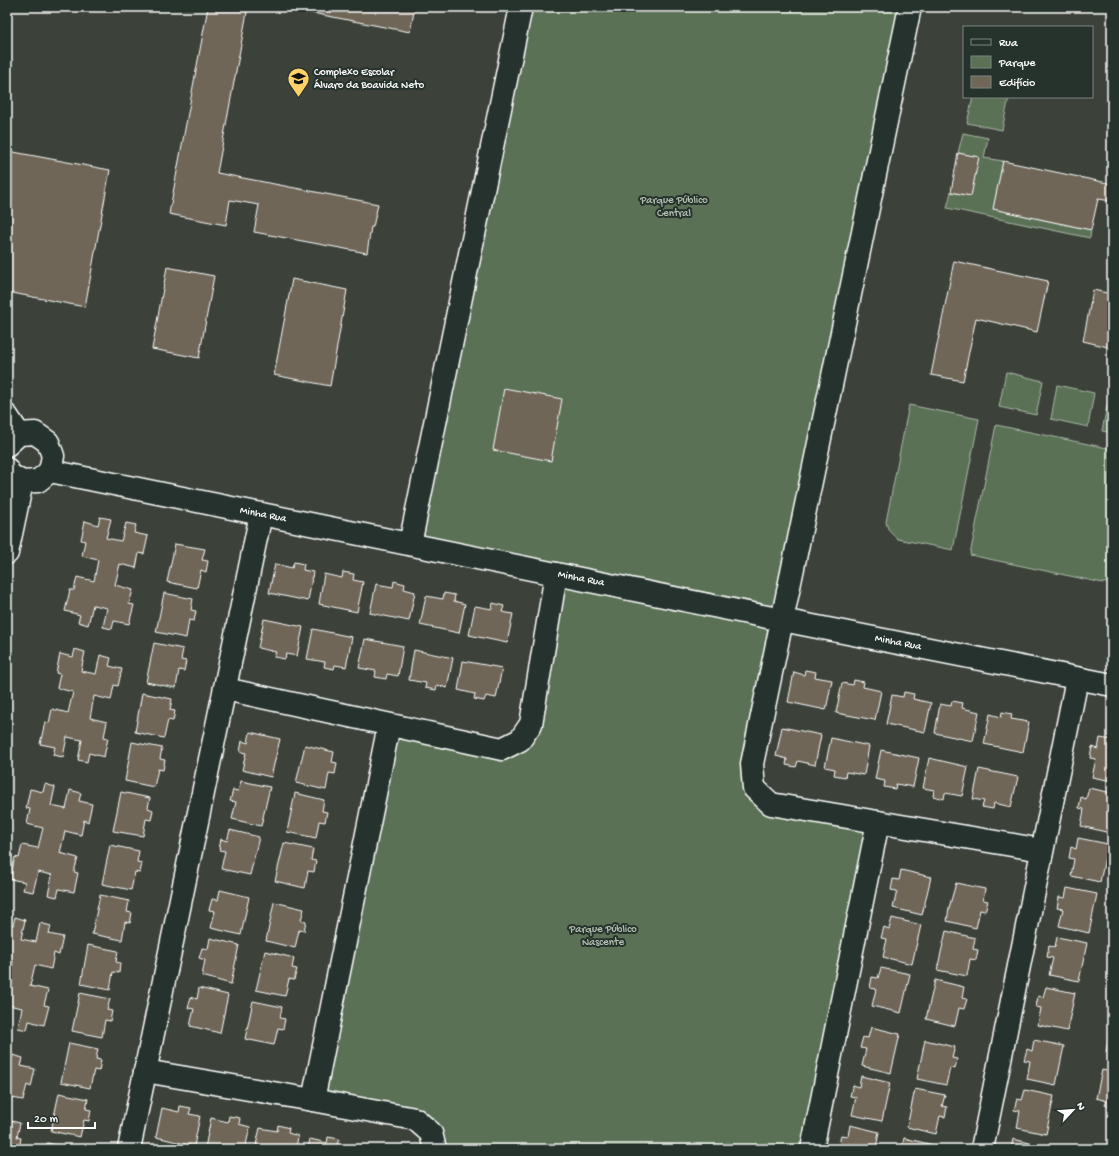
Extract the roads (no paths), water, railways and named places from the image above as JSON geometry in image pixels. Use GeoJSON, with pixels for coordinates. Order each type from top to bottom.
{"type":"FeatureCollection","features":[{"type":"Feature","properties":{"kind":"street"},"geometry":{"type":"LineString","coordinates":[[410,544],[521,7]]}},
{"type":"Feature","properties":{"kind":"street"},"geometry":{"type":"LineString","coordinates":[[910,7],[752,764],[754,788],[771,804],[1042,850]]}},
{"type":"Feature","properties":{"kind":"street"},"geometry":{"type":"LineString","coordinates":[[7,416],[13,439],[35,433],[48,442],[53,456],[50,471],[38,481],[14,475],[7,553]]}},
{"type":"Feature","properties":{"kind":"street","name":"Minha Rua"},"geometry":{"type":"LineString","coordinates":[[50,471],[782,620],[1112,685]]}},
{"type":"Feature","properties":{"kind":"street"},"geometry":{"type":"LineString","coordinates":[[129,1149],[261,514]]}},
{"type":"Feature","properties":{"kind":"street"},"geometry":{"type":"LineString","coordinates":[[225,689],[502,749],[520,740],[531,724],[556,574]]}},
{"type":"Feature","properties":{"kind":"street"},"geometry":{"type":"LineString","coordinates":[[982,1149],[1077,679]]}},
{"type":"Feature","properties":{"kind":"street"},"geometry":{"type":"LineString","coordinates":[[313,1100],[389,724]]}},
{"type":"Feature","properties":{"kind":"street"},"geometry":{"type":"LineString","coordinates":[[812,1149],[878,822]]}},
{"type":"Feature","properties":{"kind":"street"},"geometry":{"type":"LineString","coordinates":[[145,1071],[415,1119],[431,1133],[435,1149]]}},
{"type":"Feature","properties":{"kind":"place","name":"Complexo Escolar Álvaro da Boavida Neto"},"geometry":{"type":"Point","coordinates":[298,98]}},
{"type":"Feature","properties":{"kind":"park label","name":"Parque Público Central"},"geometry":{"type":"Point","coordinates":[674,207]}},
{"type":"Feature","properties":{"kind":"park label","name":"Parque Público Nascente"},"geometry":{"type":"Point","coordinates":[603,936]}}]}
